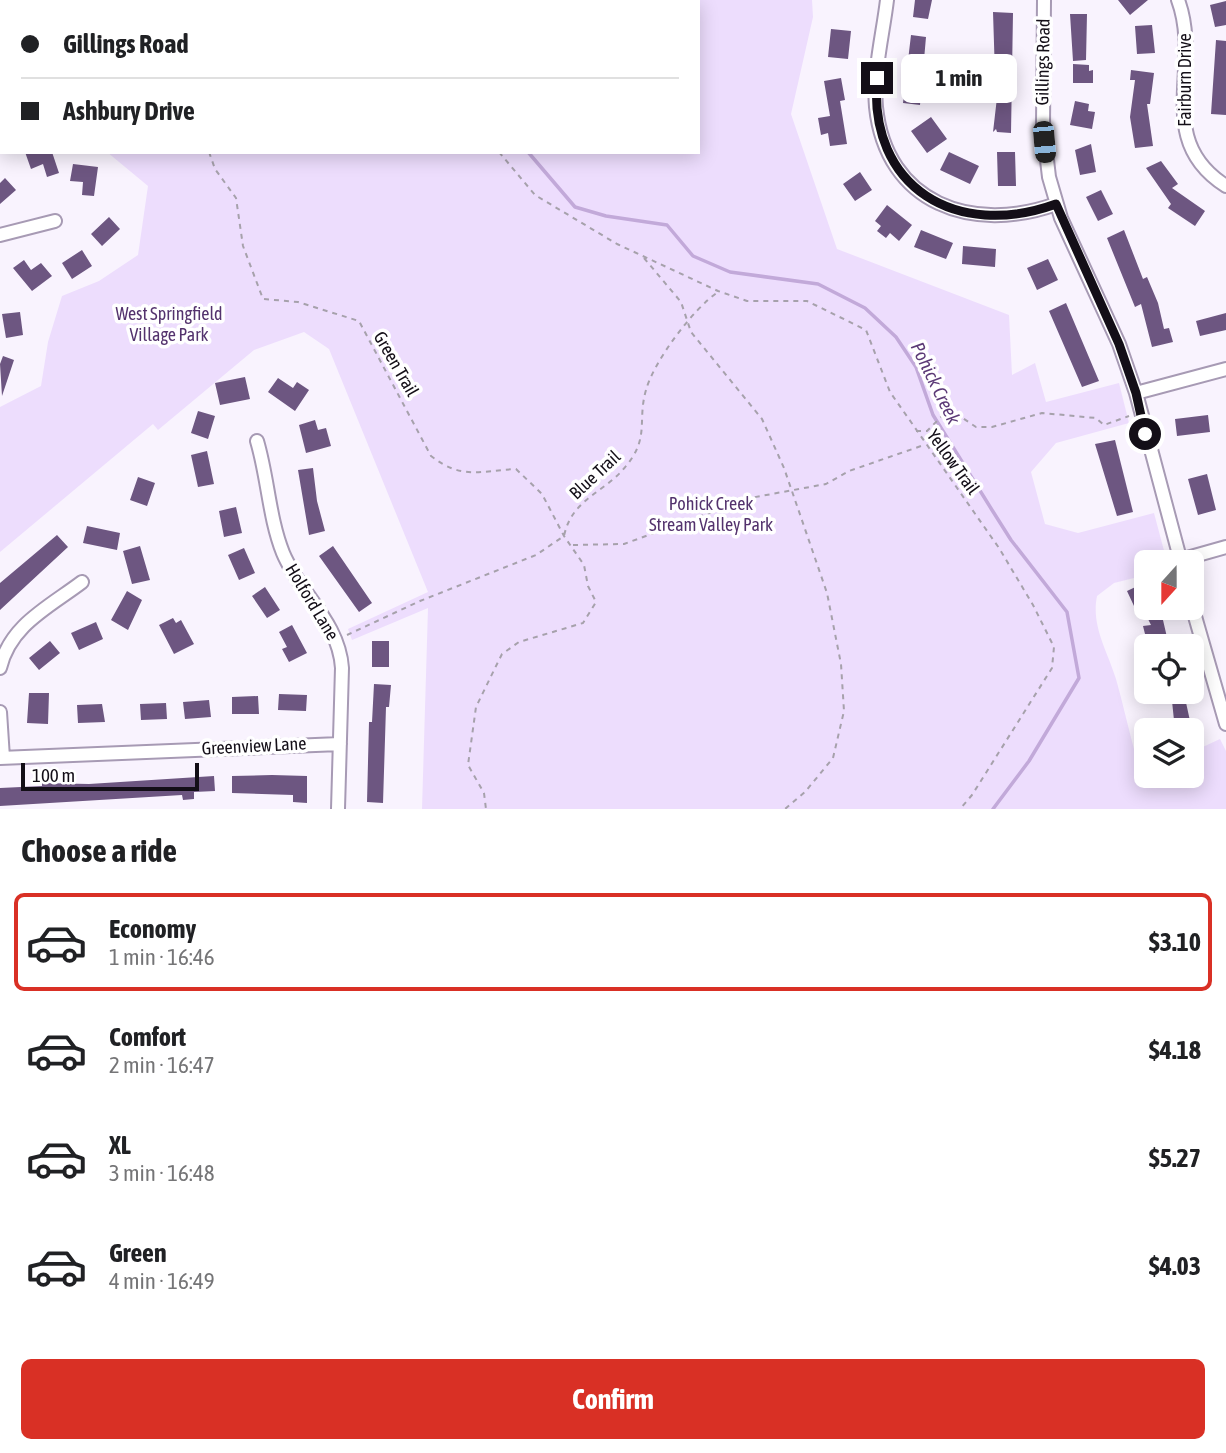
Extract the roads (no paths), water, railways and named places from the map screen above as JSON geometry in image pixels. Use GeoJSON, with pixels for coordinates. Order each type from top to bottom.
{"type":"FeatureCollection","features":[{"type":"Feature","properties":{"kind":"street"},"geometry":{"type":"LineString","coordinates":[[887,0],[876,105],[885,144],[905,177],[932,200],[953,210],[976,216],[1022,215],[1056,204]]}},
{"type":"Feature","properties":{"kind":"street","name":"Gillings Road"},"geometry":{"type":"LineString","coordinates":[[1044,0],[1043,126],[1049,177],[1056,204],[1111,324],[1136,393],[1178,550]]}},
{"type":"Feature","properties":{"kind":"street","name":"Fairburn Drive"},"geometry":{"type":"LineString","coordinates":[[1178,0],[1186,41],[1184,131],[1200,165],[1226,186]]}},
{"type":"Feature","properties":{"kind":"street"},"geometry":{"type":"LineString","coordinates":[[0,235],[55,221]]}},
{"type":"Feature","properties":{"kind":"street"},"geometry":{"type":"LineString","coordinates":[[1136,393],[1226,369]]}},
{"type":"Feature","properties":{"kind":"street","name":"Holford Lane"},"geometry":{"type":"LineString","coordinates":[[257,441],[284,555],[336,639],[342,668],[338,809]]}},
{"type":"Feature","properties":{"kind":"street"},"geometry":{"type":"LineString","coordinates":[[1204,554],[1226,547]]}},
{"type":"Feature","properties":{"kind":"street"},"geometry":{"type":"LineString","coordinates":[[0,668],[6,650],[20,628],[82,582]]}},
{"type":"Feature","properties":{"kind":"street"},"geometry":{"type":"LineString","coordinates":[[1196,620],[1226,724]]}},
{"type":"Feature","properties":{"kind":"street"},"geometry":{"type":"LineString","coordinates":[[0,712],[1,758]]}},
{"type":"Feature","properties":{"kind":"street","name":"Greenview Lane"},"geometry":{"type":"LineString","coordinates":[[1,758],[340,744]]}},
{"type":"Feature","properties":{"kind":"waterway","name":"Pohick Creek"},"geometry":{"type":"LineString","coordinates":[[530,154],[575,207],[606,216],[667,225],[693,256],[730,272],[818,284],[865,308],[896,337],[916,367],[933,415],[992,510],[1011,540],[1067,612],[1079,678],[1029,761],[993,809]]}},
{"type":"Feature","properties":{"kind":"park label","name":"West Springfield Village Park"},"geometry":{"type":"Point","coordinates":[169,324]}},
{"type":"Feature","properties":{"kind":"park label","name":"Pohick Creek Stream Valley Park"},"geometry":{"type":"Point","coordinates":[711,514]}}]}
